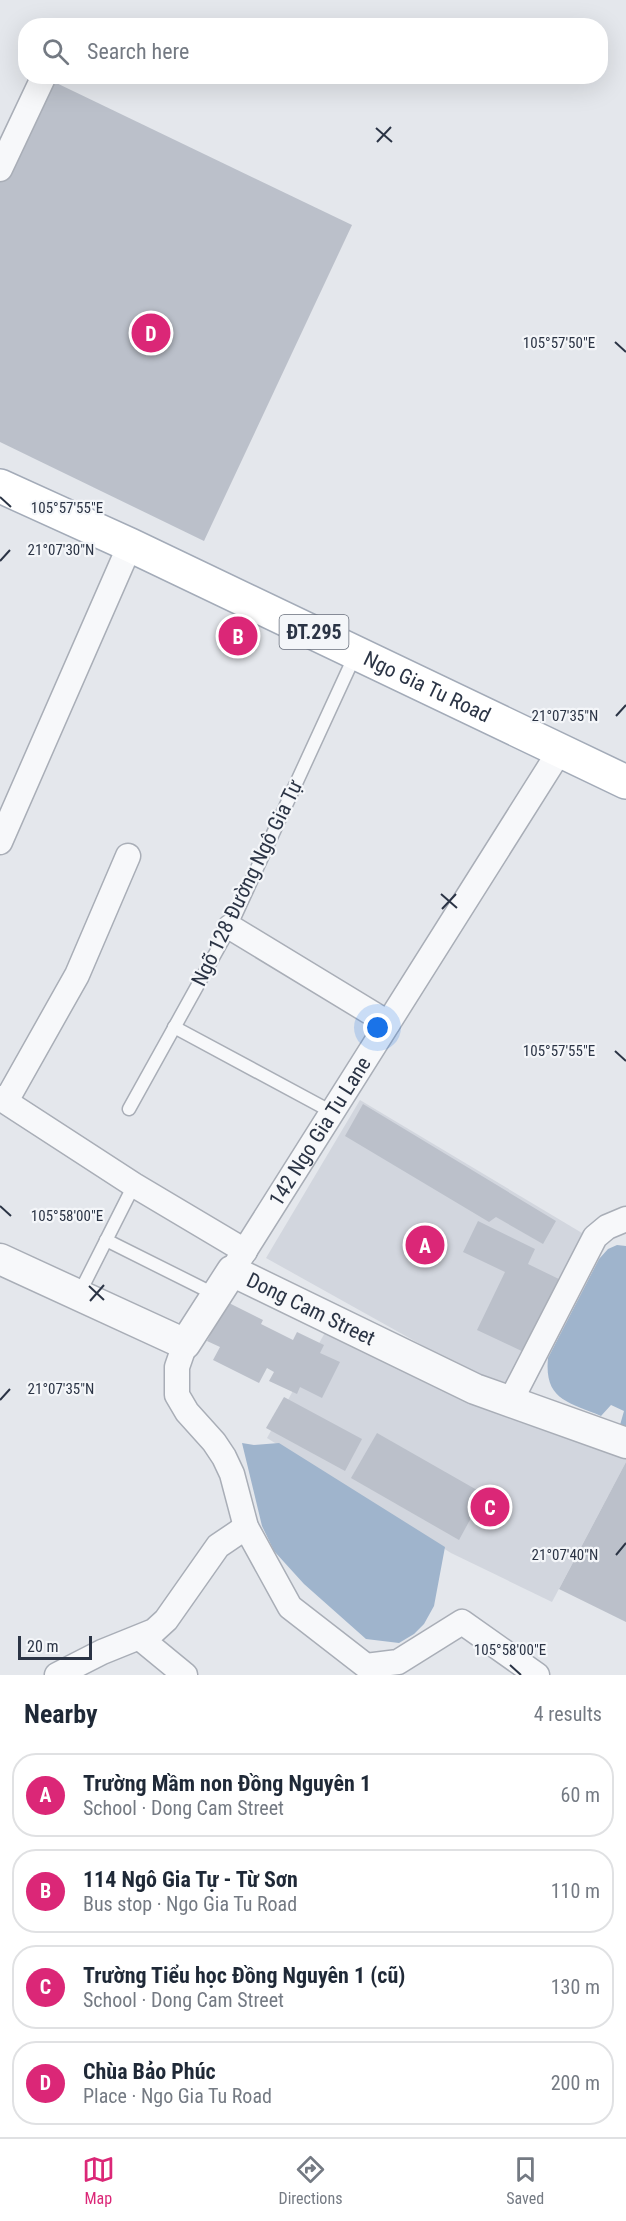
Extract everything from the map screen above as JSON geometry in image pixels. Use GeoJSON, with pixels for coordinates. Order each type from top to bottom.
{"type":"FeatureCollection","features":[{"type":"Feature","properties":{"kind":"main road","name":"Ngo Gia Tu Road"},"geometry":{"type":"LineString","coordinates":[[0,486],[357,652],[626,782]]}},
{"type":"Feature","properties":{"kind":"street"},"geometry":{"type":"LineString","coordinates":[[0,169],[40,84]]}},
{"type":"Feature","properties":{"kind":"street"},"geometry":{"type":"LineString","coordinates":[[0,842],[130,545]]}},
{"type":"Feature","properties":{"kind":"street","name":"142 Ngo Gia Tu Lane"},"geometry":{"type":"LineString","coordinates":[[238,1261],[561,749]]}},
{"type":"Feature","properties":{"kind":"street"},"geometry":{"type":"LineString","coordinates":[[128,856],[77,975],[3,1100],[134,1185],[238,1261]]}},
{"type":"Feature","properties":{"kind":"street"},"geometry":{"type":"LineString","coordinates":[[230,927],[388,1023]]}},
{"type":"Feature","properties":{"kind":"street"},"geometry":{"type":"LineString","coordinates":[[510,1402],[595,1237],[607,1227],[626,1219]]}},
{"type":"Feature","properties":{"kind":"street"},"geometry":{"type":"LineString","coordinates":[[0,1259],[185,1344],[177,1367],[177,1395],[187,1412],[214,1442],[224,1457],[232,1474],[246,1527],[290,1607],[363,1670],[394,1664],[462,1622],[537,1675]]}},
{"type":"Feature","properties":{"kind":"street","name":"Dong Cam Street"},"geometry":{"type":"LineString","coordinates":[[185,1344],[238,1261],[475,1389],[626,1443]]}},
{"type":"Feature","properties":{"kind":"street"},"geometry":{"type":"LineString","coordinates":[[57,1675],[102,1652],[140,1638],[166,1620],[218,1546],[246,1527]]}},
{"type":"Feature","properties":{"kind":"street"},"geometry":{"type":"LineString","coordinates":[[140,1638],[185,1675]]}},
{"type":"Feature","properties":{"kind":"lane","name":"Ngõ 128 Đường Ngô Gia Tự"},"geometry":{"type":"LineString","coordinates":[[129,1109],[230,927],[357,652]]}},
{"type":"Feature","properties":{"kind":"lane"},"geometry":{"type":"LineString","coordinates":[[174,1028],[332,1112]]}},
{"type":"Feature","properties":{"kind":"lane"},"geometry":{"type":"LineString","coordinates":[[78,1296],[134,1185]]}},
{"type":"Feature","properties":{"kind":"lane"},"geometry":{"type":"LineString","coordinates":[[106,1240],[216,1295]]}},
{"type":"Feature","properties":{"kind":"shaded area"},"geometry":{"type":"Polygon","coordinates":[[[360,1100],[582,1233],[506,1392],[266,1258],[360,1100]]]}},
{"type":"Feature","properties":{"kind":"shaded area"},"geometry":{"type":"Polygon","coordinates":[[[328,1327],[626,1453],[626,1462],[552,1602],[451,1553],[267,1438],[328,1327]]]}},
{"type":"Feature","properties":{"kind":"water"},"geometry":{"type":"Polygon","coordinates":[[[617,1245],[626,1246],[626,1429],[620,1425],[624,1411],[611,1405],[601,1416],[569,1403],[554,1391],[548,1372],[548,1358],[599,1259],[608,1249],[617,1245]]]}},
{"type":"Feature","properties":{"kind":"water"},"geometry":{"type":"Polygon","coordinates":[[[242,1443],[254,1445],[279,1443],[445,1547],[434,1606],[424,1624],[414,1634],[399,1643],[366,1639],[304,1584],[274,1551],[262,1526],[242,1443]]]}},
{"type":"Feature","properties":{"kind":"building"},"geometry":{"type":"Polygon","coordinates":[[[43,84],[58,84],[352,225],[204,541],[0,442],[0,175],[43,84]]]}},
{"type":"Feature","properties":{"kind":"building"},"geometry":{"type":"Polygon","coordinates":[[[363,1104],[556,1221],[543,1244],[496,1217],[489,1222],[345,1136],[363,1104]]]}},
{"type":"Feature","properties":{"kind":"building"},"geometry":{"type":"Polygon","coordinates":[[[478,1221],[535,1249],[528,1264],[565,1282],[530,1355],[477,1330],[505,1272],[463,1252],[478,1221]]]}},
{"type":"Feature","properties":{"kind":"building"},"geometry":{"type":"Polygon","coordinates":[[[227,1302],[263,1320],[261,1324],[293,1340],[297,1332],[324,1345],[320,1353],[340,1362],[322,1398],[300,1387],[297,1394],[269,1381],[274,1372],[267,1368],[259,1383],[213,1360],[220,1347],[207,1341],[227,1302]]]}},
{"type":"Feature","properties":{"kind":"building"},"geometry":{"type":"Polygon","coordinates":[[[284,1397],[362,1439],[345,1471],[266,1428],[284,1397]]]}},
{"type":"Feature","properties":{"kind":"building"},"geometry":{"type":"Polygon","coordinates":[[[377,1433],[484,1494],[459,1540],[351,1478],[377,1433]]]}},
{"type":"Feature","properties":{"kind":"building"},"geometry":{"type":"Polygon","coordinates":[[[626,1462],[626,1622],[559,1589],[626,1462]]]}},
{"type":"Feature","properties":{"kind":"place","name":"Chùa Bảo Phúc"},"geometry":{"type":"Point","coordinates":[151,333]}},
{"type":"Feature","properties":{"kind":"place","name":"114 Ngô Gia Tự - Từ Sơn"},"geometry":{"type":"Point","coordinates":[238,636]}},
{"type":"Feature","properties":{"kind":"place","name":"Trường Mầm non Đồng Nguyên 1"},"geometry":{"type":"Point","coordinates":[425,1245]}},
{"type":"Feature","properties":{"kind":"place","name":"Trường Tiểu học Đồng Nguyên 1 (cũ)"},"geometry":{"type":"Point","coordinates":[490,1507]}}]}
